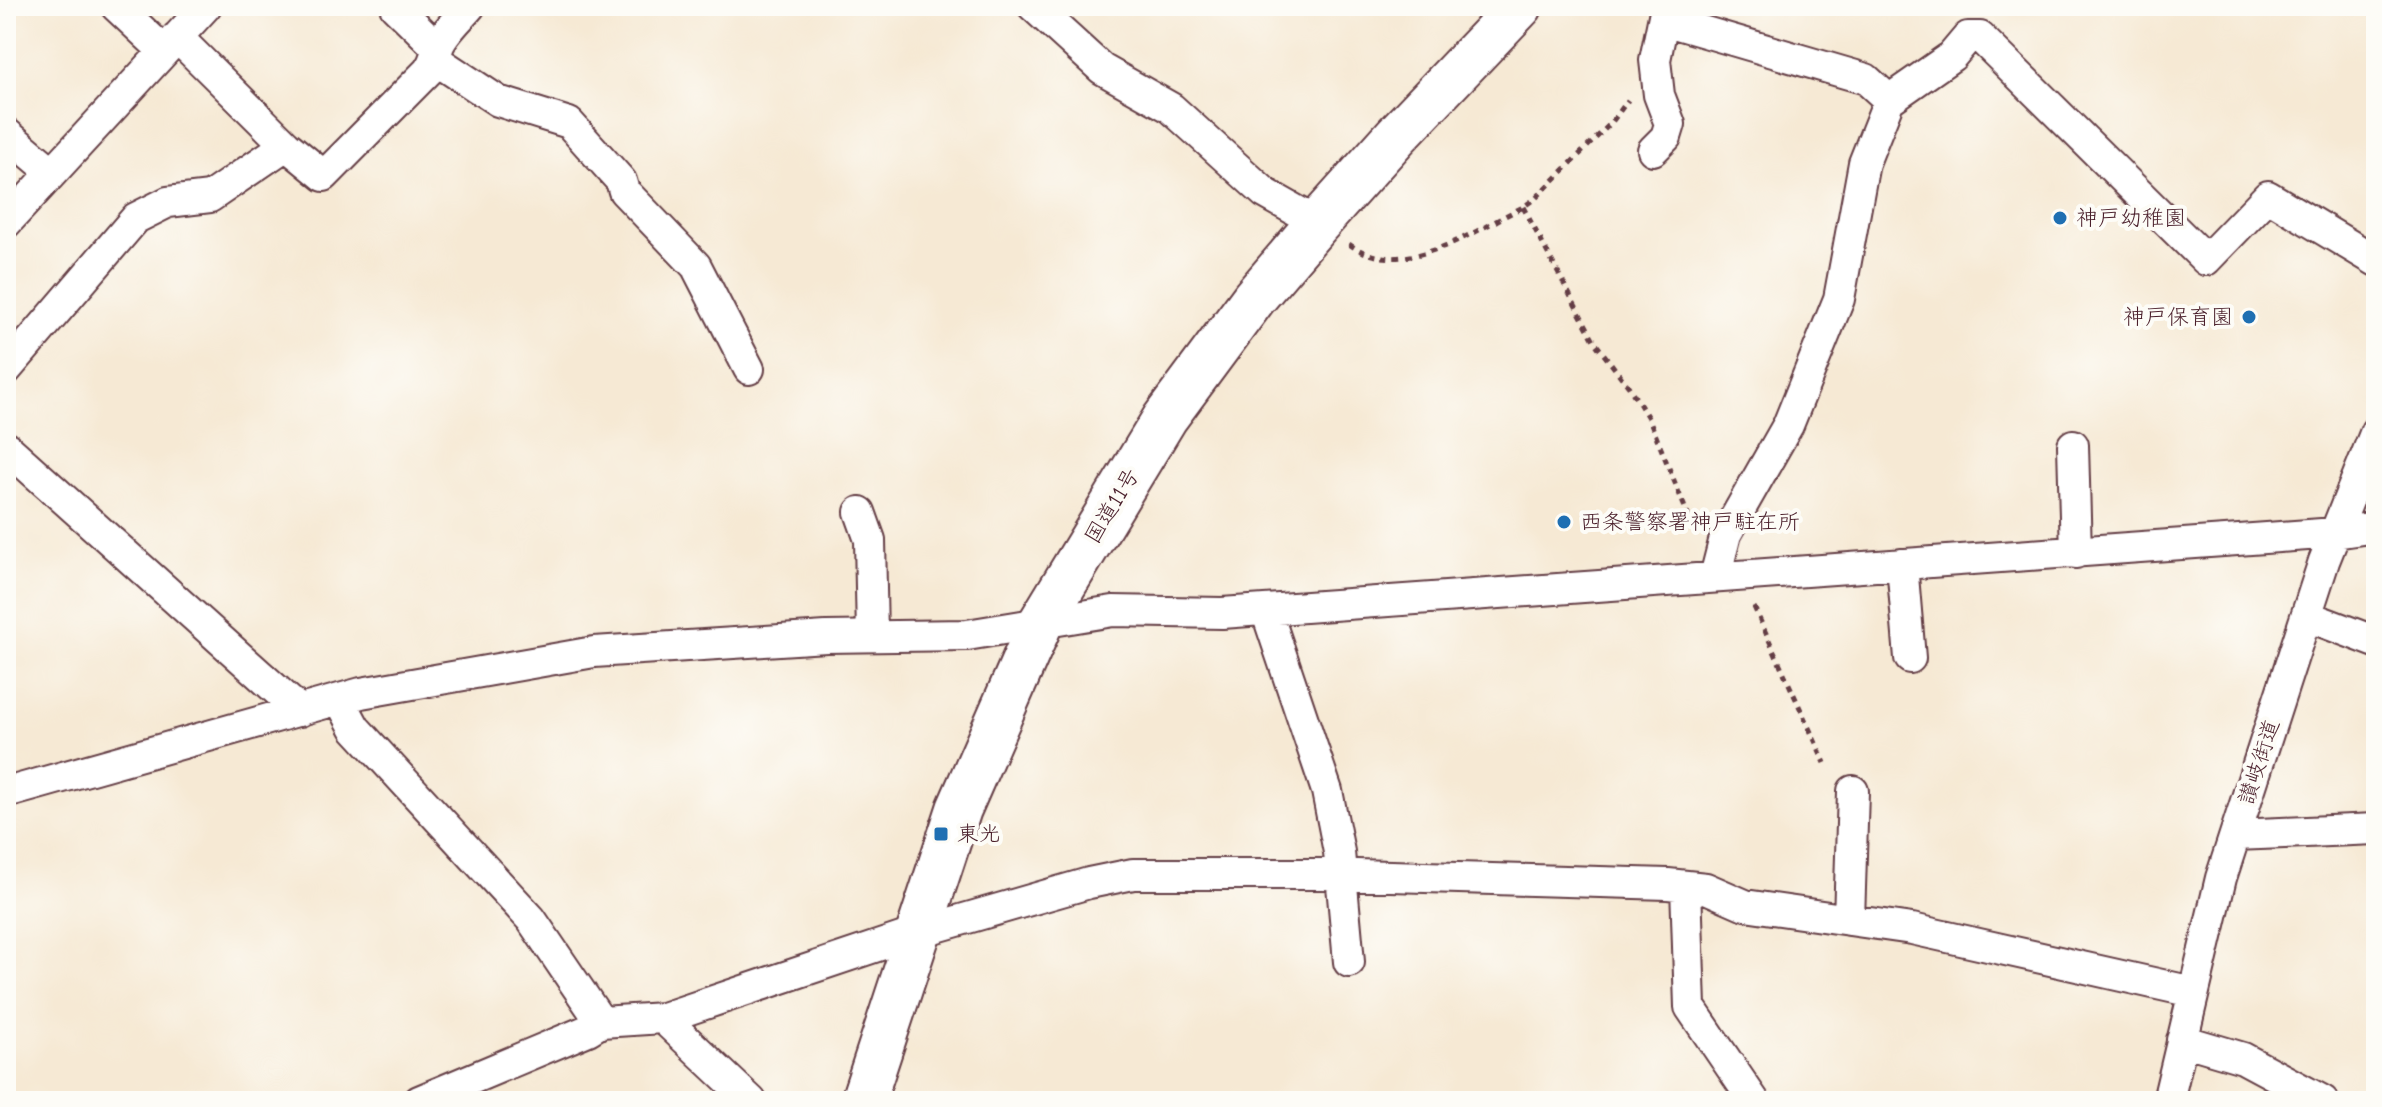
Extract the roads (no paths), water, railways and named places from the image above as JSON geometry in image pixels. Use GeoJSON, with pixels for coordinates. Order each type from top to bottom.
{"type":"FeatureCollection","features":[{"type":"Feature","properties":{"kind":"highway","name":"国道11号"},"geometry":{"type":"LineString","coordinates":[[863,1101],[959,809],[1040,624],[1165,418],[1254,298],[1318,223],[1520,6]]}},
{"type":"Feature","properties":{"kind":"street"},"geometry":{"type":"LineString","coordinates":[[116,6],[171,44],[324,176],[437,54],[470,6]]}},
{"type":"Feature","properties":{"kind":"street"},"geometry":{"type":"LineString","coordinates":[[6,223],[206,6]]}},
{"type":"Feature","properties":{"kind":"street"},"geometry":{"type":"LineString","coordinates":[[395,6],[437,54],[498,101],[569,123],[621,181],[624,191],[696,266],[749,369]]}},
{"type":"Feature","properties":{"kind":"street"},"geometry":{"type":"LineString","coordinates":[[1052,12],[1102,69],[1171,108],[1265,193],[1318,223]]}},
{"type":"Feature","properties":{"kind":"street"},"geometry":{"type":"LineString","coordinates":[[1653,150],[1666,137],[1670,124],[1659,95],[1655,60],[1665,13],[1866,79],[1889,100]]}},
{"type":"Feature","properties":{"kind":"street"},"geometry":{"type":"LineString","coordinates":[[1727,576],[1726,534],[1788,425],[1839,299],[1864,163],[1889,100],[1952,56],[1968,37],[1980,37],[2206,260],[2268,196],[2376,261]]}},
{"type":"Feature","properties":{"kind":"street"},"geometry":{"type":"LineString","coordinates":[[6,133],[52,172]]}},
{"type":"Feature","properties":{"kind":"street"},"geometry":{"type":"LineString","coordinates":[[6,370],[136,218],[168,202],[210,197],[286,145]]}},
{"type":"Feature","properties":{"kind":"street","name":"讃岐街道"},"geometry":{"type":"LineString","coordinates":[[2168,1101],[2221,878],[2335,533],[2376,431]]}},
{"type":"Feature","properties":{"kind":"street"},"geometry":{"type":"LineString","coordinates":[[2073,445],[2076,553]]}},
{"type":"Feature","properties":{"kind":"street"},"geometry":{"type":"LineString","coordinates":[[6,447],[300,711]]}},
{"type":"Feature","properties":{"kind":"street"},"geometry":{"type":"LineString","coordinates":[[860,512],[870,540],[872,636]]}},
{"type":"Feature","properties":{"kind":"street"},"geometry":{"type":"LineString","coordinates":[[6,793],[361,693],[594,652],[826,637],[967,635],[1113,611],[1222,613],[2076,553],[2335,533],[2376,527]]}},
{"type":"Feature","properties":{"kind":"street"},"geometry":{"type":"LineString","coordinates":[[1902,564],[1910,658]]}},
{"type":"Feature","properties":{"kind":"street"},"geometry":{"type":"LineString","coordinates":[[1266,610],[1327,791],[1339,852],[1349,962]]}},
{"type":"Feature","properties":{"kind":"street"},"geometry":{"type":"LineString","coordinates":[[2307,616],[2376,642]]}},
{"type":"Feature","properties":{"kind":"street"},"geometry":{"type":"LineString","coordinates":[[340,700],[355,728],[531,919],[601,1022]]}},
{"type":"Feature","properties":{"kind":"street"},"geometry":{"type":"LineString","coordinates":[[1849,920],[1853,791]]}},
{"type":"Feature","properties":{"kind":"street"},"geometry":{"type":"LineString","coordinates":[[2235,835],[2376,829]]}},
{"type":"Feature","properties":{"kind":"street"},"geometry":{"type":"LineString","coordinates":[[419,1101],[601,1022],[663,1018],[919,932],[1089,883],[1133,874],[1341,875],[1706,888],[1745,905],[1912,929],[2193,992]]}},
{"type":"Feature","properties":{"kind":"street"},"geometry":{"type":"LineString","coordinates":[[1686,886],[1690,1007],[1754,1101]]}},
{"type":"Feature","properties":{"kind":"street"},"geometry":{"type":"LineString","coordinates":[[663,1018],[751,1101]]}},
{"type":"Feature","properties":{"kind":"street"},"geometry":{"type":"LineString","coordinates":[[2182,1040],[2243,1058],[2323,1101]]}},
{"type":"Feature","properties":{"kind":"place","name":"神戸幼稚園"},"geometry":{"type":"Point","coordinates":[2060,218]}},
{"type":"Feature","properties":{"kind":"place","name":"神戸保育園"},"geometry":{"type":"Point","coordinates":[2249,317]}},
{"type":"Feature","properties":{"kind":"place","name":"西条警察署神戸駐在所"},"geometry":{"type":"Point","coordinates":[1564,522]}},
{"type":"Feature","properties":{"kind":"place","name":"東光"},"geometry":{"type":"Point","coordinates":[941,834]}}]}
